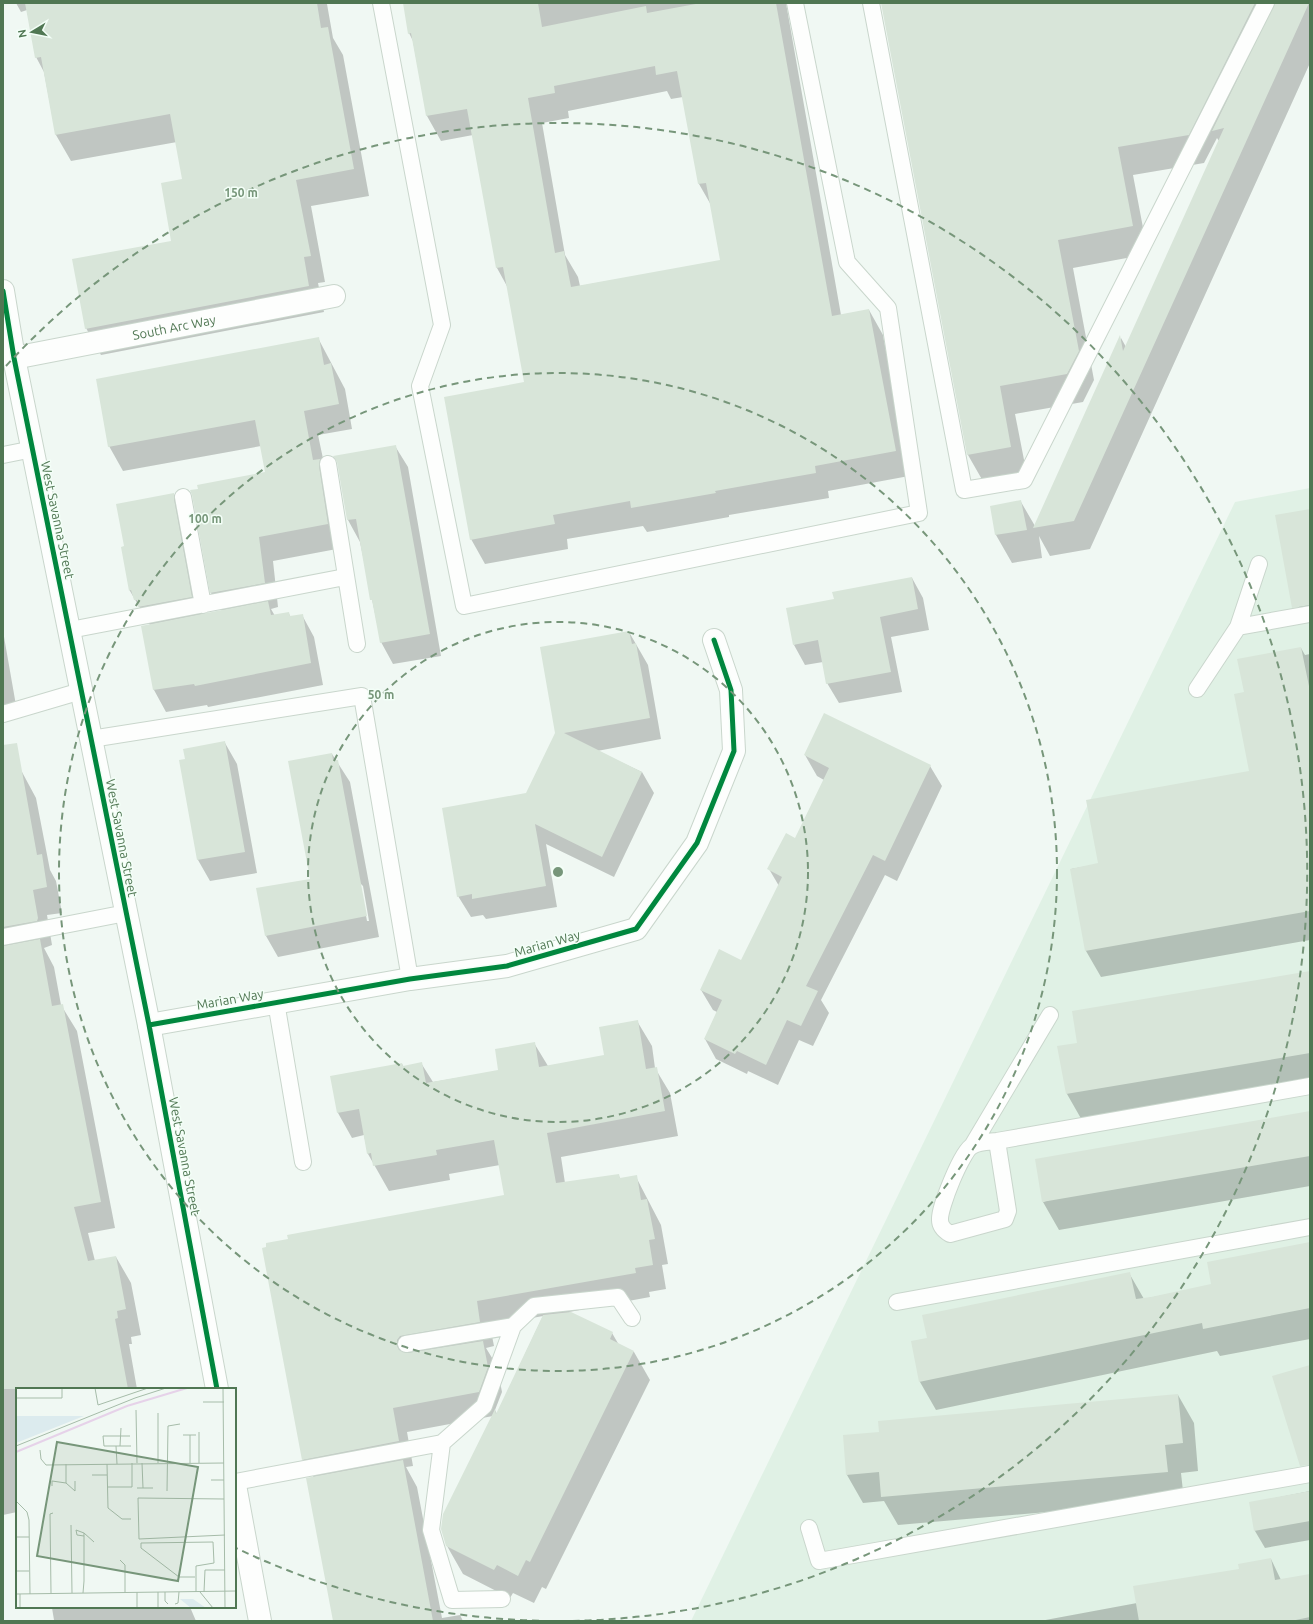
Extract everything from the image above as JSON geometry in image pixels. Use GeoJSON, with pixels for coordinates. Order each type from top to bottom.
{"type":"FeatureCollection","features":[{"type":"Feature","properties":{"kind":"street","name":"West Savanna Street"},"geometry":{"type":"LineString","coordinates":[[3,291],[9,358],[33,449],[70,630],[149,1025],[217,1388]]}},
{"type":"Feature","properties":{"kind":"street","name":"South Arc Way"},"geometry":{"type":"LineString","coordinates":[[9,358],[334,296]]}},
{"type":"Feature","properties":{"kind":"street","name":"Marian Way"},"geometry":{"type":"LineString","coordinates":[[149,1025],[410,979],[507,966],[636,929],[696,843],[734,751],[731,690],[714,640]]}},
{"type":"Feature","properties":{"kind":"street"},"geometry":{"type":"LineString","coordinates":[[236,1489],[260,1621]]}},
{"type":"Feature","properties":{"kind":"lane"},"geometry":{"type":"LineString","coordinates":[[381,3],[442,325],[420,386],[464,606],[920,512],[888,308],[847,262],[795,3]]}},
{"type":"Feature","properties":{"kind":"lane"},"geometry":{"type":"LineString","coordinates":[[871,3],[964,490],[1024,480],[1266,3]]}},
{"type":"Feature","properties":{"kind":"lane"},"geometry":{"type":"LineString","coordinates":[[3,455],[33,449]]}},
{"type":"Feature","properties":{"kind":"lane"},"geometry":{"type":"LineString","coordinates":[[328,464],[357,644]]}},
{"type":"Feature","properties":{"kind":"lane"},"geometry":{"type":"LineString","coordinates":[[183,497],[203,605]]}},
{"type":"Feature","properties":{"kind":"lane"},"geometry":{"type":"LineString","coordinates":[[1197,689],[1238,627],[1259,564]]}},
{"type":"Feature","properties":{"kind":"lane"},"geometry":{"type":"LineString","coordinates":[[70,630],[345,577]]}},
{"type":"Feature","properties":{"kind":"lane"},"geometry":{"type":"LineString","coordinates":[[1238,627],[1310,614]]}},
{"type":"Feature","properties":{"kind":"lane"},"geometry":{"type":"LineString","coordinates":[[3,714],[82,691]]}},
{"type":"Feature","properties":{"kind":"lane"},"geometry":{"type":"LineString","coordinates":[[91,739],[362,696],[410,979]]}},
{"type":"Feature","properties":{"kind":"lane"},"geometry":{"type":"LineString","coordinates":[[3,937],[126,913]]}},
{"type":"Feature","properties":{"kind":"lane"},"geometry":{"type":"LineString","coordinates":[[276,1002],[303,1162]]}},
{"type":"Feature","properties":{"kind":"lane"},"geometry":{"type":"LineString","coordinates":[[997,1141],[1008,1211],[1005,1219],[950,1234],[944,1230],[940,1221],[941,1211],[948,1191],[966,1153],[972,1146],[1050,1015]]}},
{"type":"Feature","properties":{"kind":"lane"},"geometry":{"type":"LineString","coordinates":[[972,1146],[1310,1086]]}},
{"type":"Feature","properties":{"kind":"lane"},"geometry":{"type":"LineString","coordinates":[[897,1302],[1310,1227]]}},
{"type":"Feature","properties":{"kind":"lane"},"geometry":{"type":"LineString","coordinates":[[236,1484],[442,1443],[484,1406],[513,1326],[534,1306],[618,1297],[632,1318]]}},
{"type":"Feature","properties":{"kind":"lane"},"geometry":{"type":"LineString","coordinates":[[406,1344],[513,1326]]}},
{"type":"Feature","properties":{"kind":"lane"},"geometry":{"type":"LineString","coordinates":[[442,1443],[431,1530],[452,1600],[502,1598]]}},
{"type":"Feature","properties":{"kind":"lane"},"geometry":{"type":"LineString","coordinates":[[809,1528],[819,1561],[1310,1474]]}},
{"type":"Feature","properties":{"kind":"shaded area"},"geometry":{"type":"Polygon","coordinates":[[[1310,488],[1310,1621],[691,1621],[1235,502],[1310,488]]]}},
{"type":"Feature","properties":{"kind":"building"},"geometry":{"type":"Polygon","coordinates":[[[25,3],[317,3],[321,28],[328,27],[354,169],[296,180],[311,256],[304,257],[309,286],[85,329],[72,259],[171,241],[161,183],[182,179],[170,114],[55,135],[41,57],[35,58],[25,3]]]}},
{"type":"Feature","properties":{"kind":"building"},"geometry":{"type":"Polygon","coordinates":[[[403,3],[538,3],[542,27],[646,6],[647,13],[701,3],[776,3],[832,316],[869,309],[896,451],[815,466],[816,473],[715,491],[716,493],[631,508],[630,501],[553,515],[555,524],[470,540],[444,397],[524,382],[503,267],[496,268],[467,109],[426,116],[411,33],[408,34],[403,3]],[[655,66],[554,86],[555,93],[528,98],[555,253],[564,251],[571,287],[720,260],[706,183],[698,184],[677,71],[656,75],[655,66]]]}},
{"type":"Feature","properties":{"kind":"building"},"geometry":{"type":"Polygon","coordinates":[[[881,3],[1255,3],[1189,135],[1118,147],[1133,226],[1058,240],[1079,351],[1067,374],[1000,386],[1011,447],[967,455],[881,3]]]}},
{"type":"Feature","properties":{"kind":"building"},"geometry":{"type":"Polygon","coordinates":[[[1275,3],[1309,3],[1074,521],[1033,528],[1120,335],[1123,351],[1224,128],[1212,131],[1275,3]]]}},
{"type":"Feature","properties":{"kind":"building"},"geometry":{"type":"Polygon","coordinates":[[[319,337],[324,365],[331,363],[339,404],[304,411],[313,460],[320,459],[319,466],[328,524],[259,537],[265,583],[210,593],[190,490],[198,489],[197,485],[265,472],[255,420],[108,447],[96,379],[319,337]]]}},
{"type":"Feature","properties":{"kind":"building"},"geometry":{"type":"Polygon","coordinates":[[[396,445],[430,634],[380,643],[372,600],[370,600],[356,519],[347,520],[337,462],[333,456],[396,445]]]}},
{"type":"Feature","properties":{"kind":"building"},"geometry":{"type":"Polygon","coordinates":[[[174,493],[192,597],[138,607],[137,600],[134,600],[131,590],[129,591],[121,547],[124,546],[116,504],[174,493]]]}},
{"type":"Feature","properties":{"kind":"building"},"geometry":{"type":"Polygon","coordinates":[[[1021,500],[1027,530],[995,535],[990,506],[1021,500]]]}},
{"type":"Feature","properties":{"kind":"building"},"geometry":{"type":"Polygon","coordinates":[[[1310,509],[1310,605],[1292,608],[1275,515],[1310,509]]]}},
{"type":"Feature","properties":{"kind":"building"},"geometry":{"type":"Polygon","coordinates":[[[912,577],[918,609],[880,617],[891,672],[826,684],[818,640],[793,645],[786,608],[834,599],[832,592],[912,577]]]}},
{"type":"Feature","properties":{"kind":"building"},"geometry":{"type":"Polygon","coordinates":[[[268,601],[271,615],[289,612],[290,616],[303,614],[311,663],[195,686],[194,684],[153,690],[141,626],[268,601]]]}},
{"type":"Feature","properties":{"kind":"building"},"geometry":{"type":"Polygon","coordinates":[[[629,631],[632,644],[636,643],[650,718],[564,733],[642,772],[602,857],[535,824],[546,886],[472,899],[472,894],[457,897],[442,808],[526,793],[555,733],[540,647],[629,631]]]}},
{"type":"Feature","properties":{"kind":"building"},"geometry":{"type":"Polygon","coordinates":[[[1301,647],[1310,691],[1310,911],[1085,951],[1070,869],[1098,863],[1086,800],[1249,771],[1234,694],[1244,692],[1237,659],[1301,647]]]}},
{"type":"Feature","properties":{"kind":"building"},"geometry":{"type":"Polygon","coordinates":[[[824,713],[931,765],[885,861],[873,855],[806,986],[818,991],[801,1026],[787,1020],[766,1065],[737,1051],[735,1054],[704,1039],[722,1000],[700,990],[719,949],[741,960],[782,877],[767,869],[786,833],[795,838],[829,768],[804,755],[824,713]]]}},
{"type":"Feature","properties":{"kind":"building"},"geometry":{"type":"Polygon","coordinates":[[[225,741],[245,852],[197,860],[179,760],[185,759],[183,749],[225,741]]]}},
{"type":"Feature","properties":{"kind":"building"},"geometry":{"type":"Polygon","coordinates":[[[17,743],[37,855],[42,854],[47,887],[33,890],[38,918],[37,921],[3,927],[3,745],[17,743]]]}},
{"type":"Feature","properties":{"kind":"building"},"geometry":{"type":"Polygon","coordinates":[[[332,753],[333,760],[338,760],[367,916],[265,936],[256,888],[310,879],[288,761],[332,753]]]}},
{"type":"Feature","properties":{"kind":"building"},"geometry":{"type":"Polygon","coordinates":[[[40,939],[52,1006],[63,1004],[101,1202],[74,1207],[88,1261],[116,1256],[126,1309],[117,1311],[118,1318],[115,1319],[128,1388],[3,1389],[3,946],[40,939]]]}},
{"type":"Feature","properties":{"kind":"building"},"geometry":{"type":"Polygon","coordinates":[[[1310,971],[1310,1053],[1066,1094],[1057,1046],[1077,1043],[1072,1011],[1310,971]]]}},
{"type":"Feature","properties":{"kind":"building"},"geometry":{"type":"Polygon","coordinates":[[[638,1020],[646,1069],[657,1067],[665,1111],[547,1133],[556,1183],[619,1174],[620,1178],[637,1175],[641,1200],[647,1199],[655,1239],[649,1240],[653,1265],[635,1268],[636,1273],[477,1301],[480,1322],[400,1336],[397,1340],[397,1346],[399,1350],[407,1353],[483,1341],[488,1367],[479,1392],[393,1408],[399,1441],[302,1460],[262,1248],[266,1247],[266,1243],[288,1239],[287,1235],[504,1195],[494,1140],[436,1150],[437,1155],[373,1166],[371,1153],[367,1154],[359,1109],[337,1113],[330,1076],[402,1063],[403,1066],[422,1062],[426,1083],[498,1070],[495,1049],[535,1042],[539,1067],[604,1055],[599,1027],[638,1020]]]}},
{"type":"Feature","properties":{"kind":"building"},"geometry":{"type":"Polygon","coordinates":[[[1310,1111],[1310,1156],[1042,1202],[1035,1159],[1310,1111]]]}},
{"type":"Feature","properties":{"kind":"building"},"geometry":{"type":"Polygon","coordinates":[[[1310,1242],[1310,1308],[1203,1329],[1202,1323],[919,1382],[911,1341],[927,1338],[922,1315],[1130,1272],[1136,1299],[1151,1297],[1211,1284],[1207,1262],[1310,1242]]]}},
{"type":"Feature","properties":{"kind":"building"},"geometry":{"type":"Polygon","coordinates":[[[571,1312],[613,1332],[610,1339],[634,1351],[530,1562],[526,1560],[518,1576],[497,1565],[494,1570],[446,1546],[441,1529],[443,1514],[495,1409],[496,1414],[543,1315],[571,1312]]]}},
{"type":"Feature","properties":{"kind":"building"},"geometry":{"type":"Polygon","coordinates":[[[1310,1365],[1310,1465],[1300,1466],[1272,1376],[1310,1365]]]}},
{"type":"Feature","properties":{"kind":"building"},"geometry":{"type":"Polygon","coordinates":[[[1178,1394],[1183,1443],[1165,1445],[1168,1472],[881,1497],[879,1472],[846,1475],[843,1435],[879,1432],[878,1421],[1178,1394]]]}},
{"type":"Feature","properties":{"kind":"building"},"geometry":{"type":"Polygon","coordinates":[[[403,1460],[433,1621],[333,1621],[306,1478],[403,1460]]]}},
{"type":"Feature","properties":{"kind":"building"},"geometry":{"type":"Polygon","coordinates":[[[1310,1491],[1310,1521],[1254,1531],[1249,1502],[1310,1491]]]}},
{"type":"Feature","properties":{"kind":"building"},"geometry":{"type":"Polygon","coordinates":[[[1271,1558],[1275,1580],[1310,1574],[1310,1617],[1291,1621],[1139,1621],[1133,1586],[1239,1569],[1238,1564],[1271,1558]]]}},
{"type":"Feature","properties":{"kind":"cycle path"},"geometry":{"type":"LineString","coordinates":[[3,291],[14,358],[149,1025],[217,1388]]}},
{"type":"Feature","properties":{"kind":"cycle path"},"geometry":{"type":"LineString","coordinates":[[149,1025],[410,979],[507,966],[636,929],[697,843],[734,751],[731,690],[714,640]]}}]}
